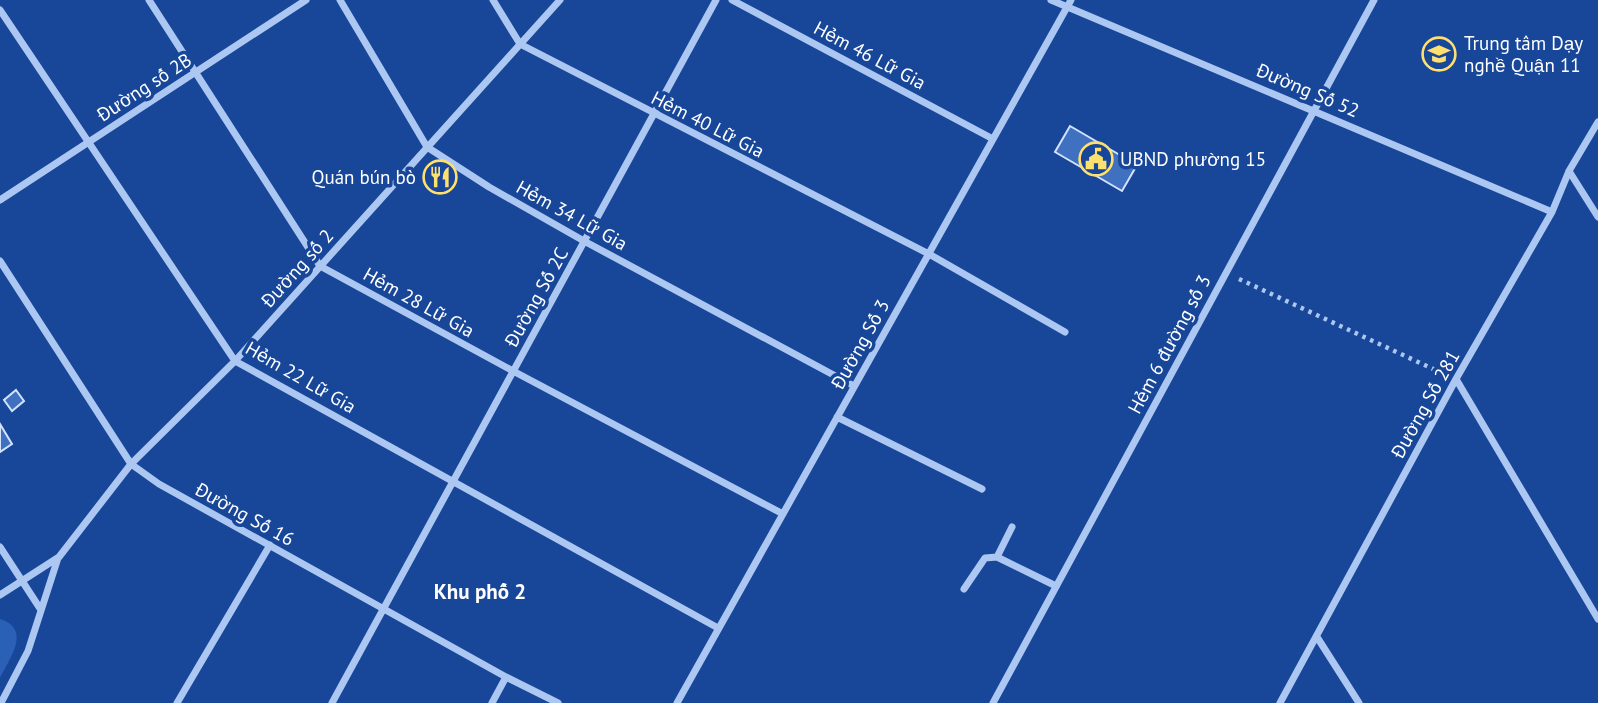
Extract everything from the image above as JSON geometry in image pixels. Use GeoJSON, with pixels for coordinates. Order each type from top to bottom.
{"type":"FeatureCollection","features":[{"type":"Feature","properties":{"kind":"street","name":"Hẻm 28 Lữ Gia"},"geometry":{"type":"LineString","coordinates":[[149,0],[320,266],[783,514]]}},
{"type":"Feature","properties":{"kind":"street","name":"Đường số 2B"},"geometry":{"type":"LineString","coordinates":[[0,200],[306,0]]}},
{"type":"Feature","properties":{"kind":"street","name":"Hẻm 34 Lữ Gia"},"geometry":{"type":"LineString","coordinates":[[340,0],[427,147],[489,187],[584,241],[855,386]]}},
{"type":"Feature","properties":{"kind":"street"},"geometry":{"type":"LineString","coordinates":[[493,0],[520,44]]}},
{"type":"Feature","properties":{"kind":"street","name":"Đường số 2"},"geometry":{"type":"LineString","coordinates":[[59,557],[131,464],[234,360],[560,0]]}},
{"type":"Feature","properties":{"kind":"street","name":"Đường Số 2C"},"geometry":{"type":"LineString","coordinates":[[332,703],[716,0]]}},
{"type":"Feature","properties":{"kind":"street","name":"Hẻm 46 Lữ Gia"},"geometry":{"type":"LineString","coordinates":[[732,0],[993,139]]}},
{"type":"Feature","properties":{"kind":"street","name":"Đường Số 52"},"geometry":{"type":"LineString","coordinates":[[1051,0],[1314,109],[1552,212]]}},
{"type":"Feature","properties":{"kind":"street","name":"Đường Số 3"},"geometry":{"type":"LineString","coordinates":[[677,703],[1071,0]]}},
{"type":"Feature","properties":{"kind":"street","name":"Hẻm 6 đường số 3"},"geometry":{"type":"LineString","coordinates":[[993,703],[1374,0]]}},
{"type":"Feature","properties":{"kind":"street","name":"Hẻm 22 Lữ Gia"},"geometry":{"type":"LineString","coordinates":[[0,10],[234,360],[718,628]]}},
{"type":"Feature","properties":{"kind":"street","name":"Hẻm 40 Lữ Gia"},"geometry":{"type":"LineString","coordinates":[[520,44],[929,254],[1065,332]]}},
{"type":"Feature","properties":{"kind":"street","name":"Đường Số 281"},"geometry":{"type":"LineString","coordinates":[[1280,703],[1456,379],[1552,212],[1569,171],[1598,122]]}},
{"type":"Feature","properties":{"kind":"street"},"geometry":{"type":"LineString","coordinates":[[1569,171],[1598,217]]}},
{"type":"Feature","properties":{"kind":"street","name":"Đường Số 16"},"geometry":{"type":"LineString","coordinates":[[0,261],[131,464],[159,484],[506,677],[558,703]]}},
{"type":"Feature","properties":{"kind":"street"},"geometry":{"type":"LineString","coordinates":[[1456,379],[1598,619]]}},
{"type":"Feature","properties":{"kind":"street"},"geometry":{"type":"LineString","coordinates":[[837,417],[982,489]]}},
{"type":"Feature","properties":{"kind":"street"},"geometry":{"type":"LineString","coordinates":[[997,556],[1012,527]]}},
{"type":"Feature","properties":{"kind":"street"},"geometry":{"type":"LineString","coordinates":[[177,703],[270,545]]}},
{"type":"Feature","properties":{"kind":"street"},"geometry":{"type":"LineString","coordinates":[[0,547],[41,610]]}},
{"type":"Feature","properties":{"kind":"street"},"geometry":{"type":"LineString","coordinates":[[964,589],[985,558],[997,556],[1056,586]]}},
{"type":"Feature","properties":{"kind":"street"},"geometry":{"type":"LineString","coordinates":[[0,595],[59,557]]}},
{"type":"Feature","properties":{"kind":"street"},"geometry":{"type":"LineString","coordinates":[[1,703],[28,651],[59,557]]}},
{"type":"Feature","properties":{"kind":"street"},"geometry":{"type":"LineString","coordinates":[[1317,637],[1359,703]]}},
{"type":"Feature","properties":{"kind":"street"},"geometry":{"type":"LineString","coordinates":[[492,703],[506,677]]}},
{"type":"Feature","properties":{"kind":"path"},"geometry":{"type":"LineString","coordinates":[[1226,273],[1456,379]]}},
{"type":"Feature","properties":{"kind":"shaded area"},"geometry":{"type":"Polygon","coordinates":[[[0,619],[10,624],[17,637],[13,653],[0,678],[0,619]]]}},
{"type":"Feature","properties":{"kind":"building","name":"UBND phường 15"},"geometry":{"type":"Polygon","coordinates":[[[1070,126],[1137,165],[1122,191],[1055,152],[1070,126]]]}},
{"type":"Feature","properties":{"kind":"building"},"geometry":{"type":"Polygon","coordinates":[[[16,390],[24,401],[12,411],[4,400],[16,390]]]}},
{"type":"Feature","properties":{"kind":"building"},"geometry":{"type":"Polygon","coordinates":[[[0,424],[12,444],[0,452],[0,424]]]}},
{"type":"Feature","properties":{"kind":"place","name":"Trung tâm Dạy nghề Quận 11"},"geometry":{"type":"Point","coordinates":[1439,54]}},
{"type":"Feature","properties":{"kind":"place","name":"UBND phường 15"},"geometry":{"type":"Point","coordinates":[1096,159]}},
{"type":"Feature","properties":{"kind":"place","name":"Quán bún bò"},"geometry":{"type":"Point","coordinates":[440,177]}},
{"type":"Feature","properties":{"kind":"district","name":"Khu phố 2"},"geometry":{"type":"Point","coordinates":[480,591]}}]}
